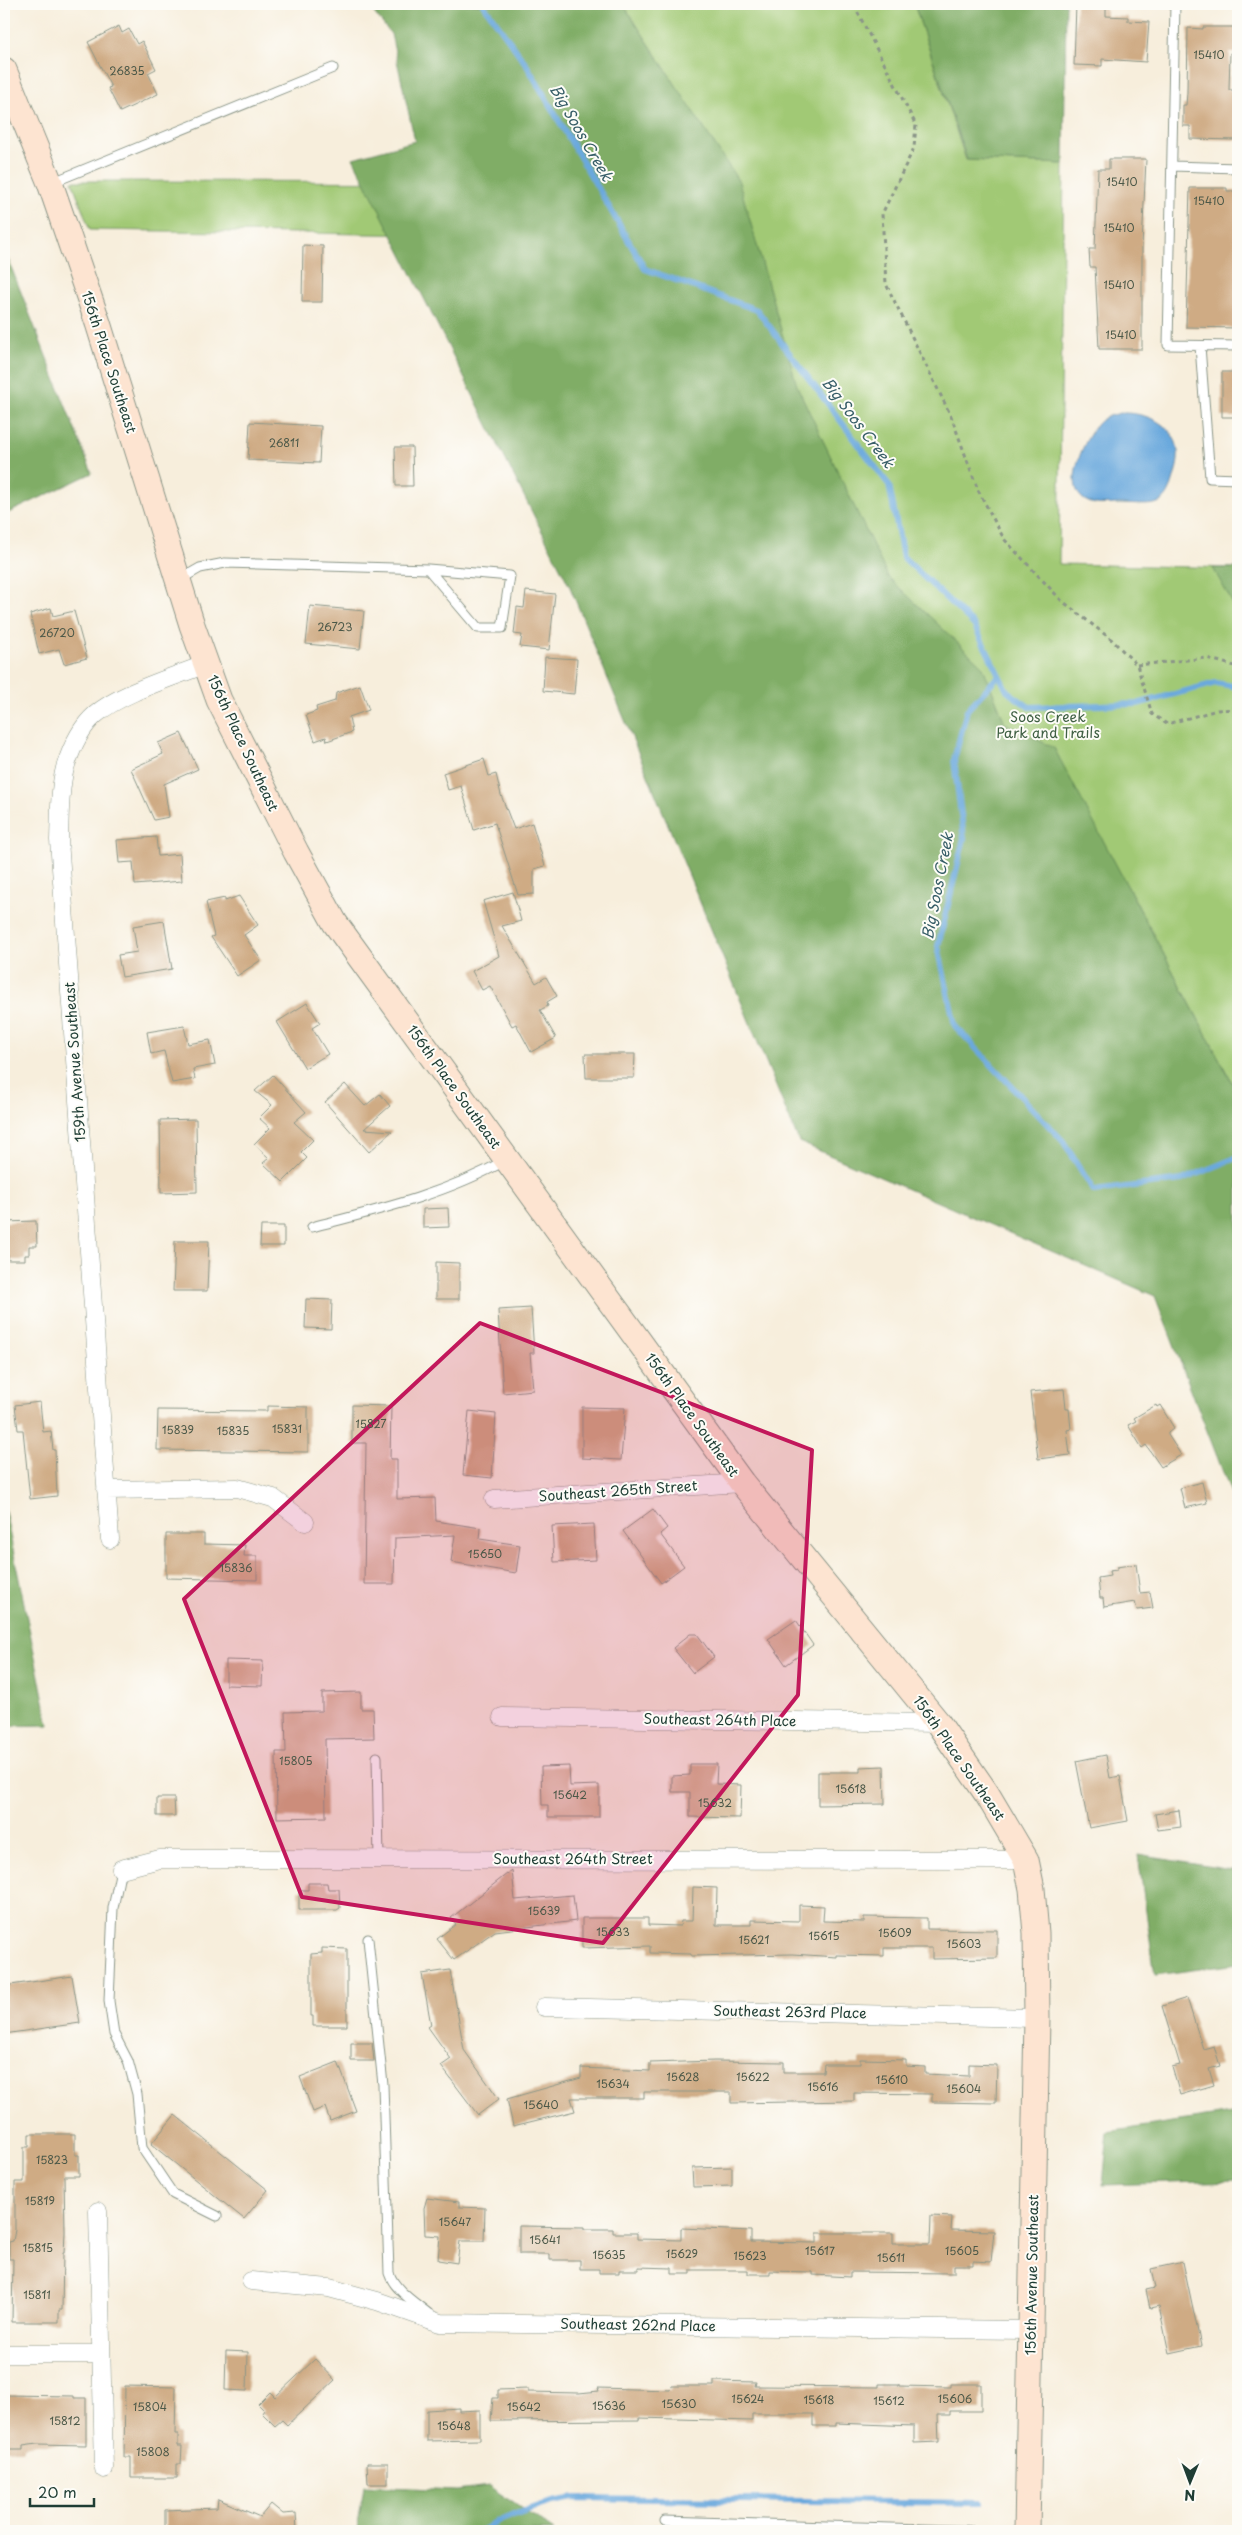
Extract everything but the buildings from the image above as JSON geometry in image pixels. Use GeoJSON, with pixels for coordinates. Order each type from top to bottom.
{"type":"FeatureCollection","features":[{"type":"Feature","properties":{"kind":"street","name":"156th Place Southeast"},"geometry":{"type":"LineString","coordinates":[[4,70],[50,183],[98,322],[177,581],[206,664],[236,735],[334,923],[742,1483],[938,1723],[987,1794],[1026,1860],[1032,1889],[1036,1933],[1037,2018]]}},
{"type":"Feature","properties":{"kind":"street","name":"159th Avenue Southeast"},"geometry":{"type":"LineString","coordinates":[[110,1539],[59,840],[60,799],[65,769],[74,744],[95,715],[117,701],[206,664]]}},
{"type":"Feature","properties":{"kind":"street","name":"Southeast 265th Street"},"geometry":{"type":"LineString","coordinates":[[494,1498],[742,1483]]}},
{"type":"Feature","properties":{"kind":"street"},"geometry":{"type":"LineString","coordinates":[[106,1490],[237,1488],[273,1498],[304,1522]]}},
{"type":"Feature","properties":{"kind":"street","name":"Southeast 264th Place"},"geometry":{"type":"LineString","coordinates":[[502,1717],[938,1723]]}},
{"type":"Feature","properties":{"kind":"street","name":"Southeast 264th Street"},"geometry":{"type":"LineString","coordinates":[[121,1869],[160,1859],[1026,1860]]}},
{"type":"Feature","properties":{"kind":"street","name":"Southeast 263rd Place"},"geometry":{"type":"LineString","coordinates":[[544,2007],[1037,2018]]}},
{"type":"Feature","properties":{"kind":"street","name":"156th Avenue Southeast"},"geometry":{"type":"LineString","coordinates":[[1027,2531],[1037,2018]]}},
{"type":"Feature","properties":{"kind":"street"},"geometry":{"type":"LineString","coordinates":[[98,2211],[104,2469]]}},
{"type":"Feature","properties":{"kind":"street","name":"Southeast 262nd Place"},"geometry":{"type":"LineString","coordinates":[[251,2281],[329,2288],[376,2300],[440,2323],[1031,2330]]}},
{"type":"Feature","properties":{"kind":"street"},"geometry":{"type":"LineString","coordinates":[[4,2354],[101,2354]]}},
{"type":"Feature","properties":{"kind":"lane"},"geometry":{"type":"LineString","coordinates":[[1175,4],[1168,345],[1238,346]]}},
{"type":"Feature","properties":{"kind":"lane"},"geometry":{"type":"LineString","coordinates":[[50,183],[333,68]]}},
{"type":"Feature","properties":{"kind":"lane"},"geometry":{"type":"LineString","coordinates":[[1172,166],[1238,168]]}},
{"type":"Feature","properties":{"kind":"lane"},"geometry":{"type":"LineString","coordinates":[[1200,346],[1210,478],[1238,479]]}},
{"type":"Feature","properties":{"kind":"lane"},"geometry":{"type":"LineString","coordinates":[[177,581],[200,568],[225,563],[428,569],[510,576],[502,628],[478,628],[428,569]]}},
{"type":"Feature","properties":{"kind":"lane"},"geometry":{"type":"LineString","coordinates":[[312,1227],[380,1210],[474,1178],[507,1160]]}},
{"type":"Feature","properties":{"kind":"lane"},"geometry":{"type":"LineString","coordinates":[[377,1757],[379,1859]]}},
{"type":"Feature","properties":{"kind":"lane"},"geometry":{"type":"LineString","coordinates":[[121,1869],[112,1908],[109,2001],[114,2034],[128,2061],[137,2094],[142,2148],[173,2194],[217,2216]]}},
{"type":"Feature","properties":{"kind":"lane"},"geometry":{"type":"LineString","coordinates":[[368,1939],[383,2085],[389,2273],[391,2281],[401,2291],[440,2323]]}},
{"type":"Feature","properties":{"kind":"lane"},"geometry":{"type":"LineString","coordinates":[[665,2521],[986,2531]]}},
{"type":"Feature","properties":{"kind":"path"},"geometry":{"type":"LineString","coordinates":[[856,4],[858,13],[916,125],[914,148],[882,214],[886,284],[951,416],[978,490],[1004,539],[1061,600],[1112,640],[1137,665],[1152,714],[1167,724],[1217,710],[1238,709]]}},
{"type":"Feature","properties":{"kind":"path"},"geometry":{"type":"LineString","coordinates":[[1137,665],[1207,658],[1238,667]]}},
{"type":"Feature","properties":{"kind":"highlighted area"},"geometry":{"type":"Polygon","coordinates":[[[480,1323],[812,1450],[798,1695],[603,1943],[302,1897],[184,1599],[480,1323]]]}},
{"type":"Feature","properties":{"kind":"green space"},"geometry":{"type":"Polygon","coordinates":[[[367,4],[623,4],[739,182],[797,386],[888,577],[983,667],[1005,723],[1054,748],[1238,1094],[1238,1511],[1155,1296],[799,1142],[570,587],[353,158],[415,141],[391,34],[367,4]]]}},
{"type":"Feature","properties":{"kind":"green space","name":"Soos Creek Park and Trails"},"geometry":{"type":"Polygon","coordinates":[[[623,4],[914,4],[966,160],[1064,164],[1059,564],[1238,568],[1238,1094],[1128,887],[824,883],[639,238],[90,230],[72,181],[738,182],[623,4]]]}},
{"type":"Feature","properties":{"kind":"green space"},"geometry":{"type":"Polygon","coordinates":[[[914,4],[1066,4],[1064,164],[967,160],[914,4]]]}},
{"type":"Feature","properties":{"kind":"green space"},"geometry":{"type":"Polygon","coordinates":[[[4,249],[92,473],[4,515],[4,249]]]}},
{"type":"Feature","properties":{"kind":"green space"},"geometry":{"type":"Polygon","coordinates":[[[1213,568],[1238,568],[1238,613],[1213,568]]]}},
{"type":"Feature","properties":{"kind":"green space"},"geometry":{"type":"Polygon","coordinates":[[[4,1506],[49,1725],[4,1726],[4,1506]]]}},
{"type":"Feature","properties":{"kind":"green space"},"geometry":{"type":"Polygon","coordinates":[[[1138,1855],[1238,1871],[1238,1964],[1155,1975],[1138,1855]]]}},
{"type":"Feature","properties":{"kind":"green space"},"geometry":{"type":"Polygon","coordinates":[[[1238,2112],[1238,2181],[1103,2185],[1108,2132],[1238,2112]]]}},
{"type":"Feature","properties":{"kind":"green space"},"geometry":{"type":"Polygon","coordinates":[[[364,2486],[457,2490],[489,2486],[554,2531],[357,2531],[364,2486]]]}},
{"type":"Feature","properties":{"kind":"water"},"geometry":{"type":"Polygon","coordinates":[[[1121,413],[1144,416],[1154,420],[1171,433],[1176,442],[1178,453],[1177,466],[1173,481],[1165,498],[1159,502],[1144,505],[1095,504],[1086,501],[1077,491],[1075,481],[1078,460],[1092,431],[1102,420],[1121,413]]]}},
{"type":"Feature","properties":{"kind":"waterway","name":"Big Soos Creek"},"geometry":{"type":"LineString","coordinates":[[483,4],[526,64],[645,269],[757,310],[889,485],[903,557],[974,625],[999,675],[967,710],[954,760],[964,838],[938,946],[955,1026],[1063,1141],[1094,1191],[1182,1180],[1238,1157]]}},
{"type":"Feature","properties":{"kind":"waterway"},"geometry":{"type":"LineString","coordinates":[[999,675],[1007,691],[1029,707],[1137,704],[1216,683],[1238,687]]}},
{"type":"Feature","properties":{"kind":"waterway"},"geometry":{"type":"LineString","coordinates":[[480,2531],[525,2510],[574,2498],[981,2503]]}}]}
